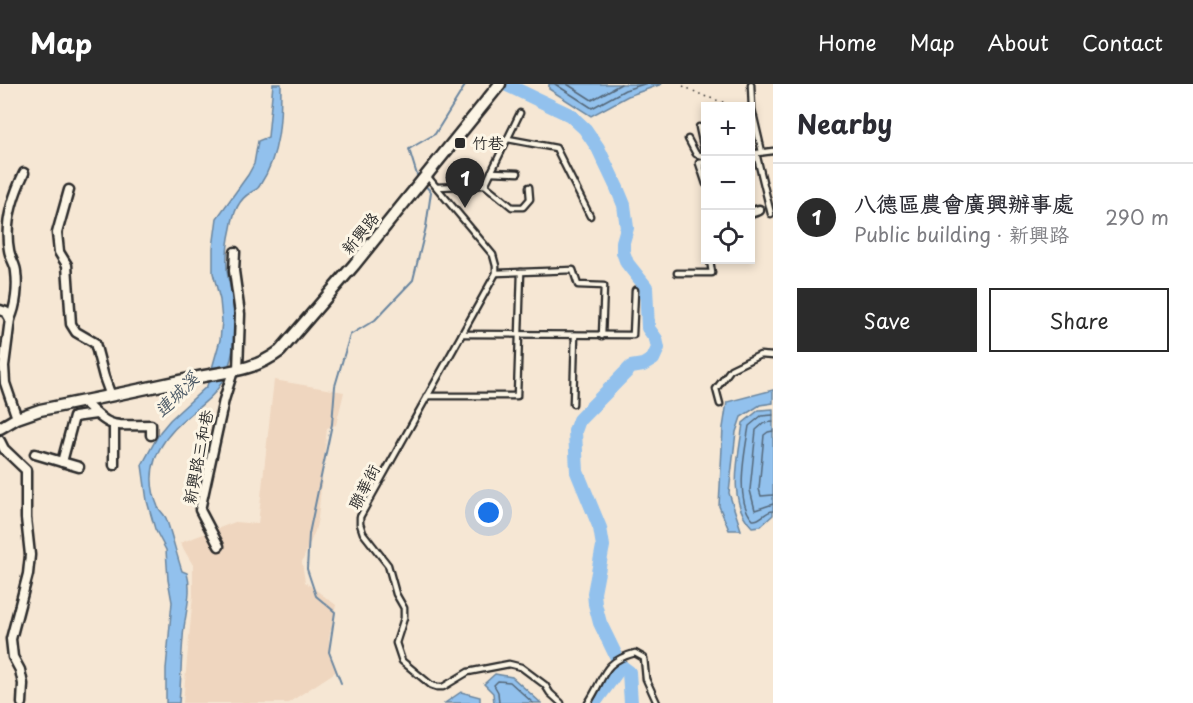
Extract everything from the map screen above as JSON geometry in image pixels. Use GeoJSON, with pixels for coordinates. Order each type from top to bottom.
{"type":"FeatureCollection","features":[{"type":"Feature","properties":{"kind":"street","name":"新興路"},"geometry":{"type":"LineString","coordinates":[[111,396],[262,364],[280,351],[354,265],[498,87]]}},
{"type":"Feature","properties":{"kind":"street"},"geometry":{"type":"LineString","coordinates":[[17,418],[4,375],[10,319],[15,310],[16,271],[9,251],[9,221],[14,194],[24,173]]}},
{"type":"Feature","properties":{"kind":"street"},"geometry":{"type":"LineString","coordinates":[[0,429],[17,418],[40,410],[111,396],[95,344],[76,332],[71,324],[68,266],[59,252],[57,232],[69,190]]}},
{"type":"Feature","properties":{"kind":"street","name":"新興路三和巷"},"geometry":{"type":"LineString","coordinates":[[219,546],[200,510],[224,400],[234,371],[240,314],[234,271],[235,252]]}},
{"type":"Feature","properties":{"kind":"street"},"geometry":{"type":"LineString","coordinates":[[0,310],[6,312],[10,319]]}},
{"type":"Feature","properties":{"kind":"street"},"geometry":{"type":"LineString","coordinates":[[84,402],[103,421],[114,425],[151,425],[151,435]]}},
{"type":"Feature","properties":{"kind":"street"},"geometry":{"type":"LineString","coordinates":[[62,462],[74,417],[96,414]]}},
{"type":"Feature","properties":{"kind":"street"},"geometry":{"type":"LineString","coordinates":[[114,425],[114,465]]}},
{"type":"Feature","properties":{"kind":"street"},"geometry":{"type":"LineString","coordinates":[[0,441],[26,470],[26,518],[30,555],[28,574],[11,639],[13,657],[20,670],[23,684],[22,703]]}},
{"type":"Feature","properties":{"kind":"street"},"geometry":{"type":"LineString","coordinates":[[35,454],[79,467]]}},
{"type":"Feature","properties":{"kind":"lane"},"geometry":{"type":"LineString","coordinates":[[750,84],[752,109],[762,152]]}},
{"type":"Feature","properties":{"kind":"lane"},"geometry":{"type":"LineString","coordinates":[[485,185],[520,113]]}},
{"type":"Feature","properties":{"kind":"lane"},"geometry":{"type":"LineString","coordinates":[[699,127],[701,137]]}},
{"type":"Feature","properties":{"kind":"lane"},"geometry":{"type":"LineString","coordinates":[[508,139],[556,148],[590,216]]}},
{"type":"Feature","properties":{"kind":"lane"},"geometry":{"type":"LineString","coordinates":[[688,139],[696,154],[701,155]]}},
{"type":"Feature","properties":{"kind":"lane"},"geometry":{"type":"LineString","coordinates":[[755,154],[773,151]]}},
{"type":"Feature","properties":{"kind":"lane"},"geometry":{"type":"LineString","coordinates":[[754,156],[771,214]]}},
{"type":"Feature","properties":{"kind":"lane"},"geometry":{"type":"LineString","coordinates":[[491,172],[518,173]]}},
{"type":"Feature","properties":{"kind":"lane"},"geometry":{"type":"LineString","coordinates":[[423,178],[437,188],[493,255],[496,273],[573,270],[578,285],[604,286],[602,336]]}},
{"type":"Feature","properties":{"kind":"lane"},"geometry":{"type":"LineString","coordinates":[[437,188],[485,185],[512,207],[523,207],[530,199],[529,187]]}},
{"type":"Feature","properties":{"kind":"lane"},"geometry":{"type":"LineString","coordinates":[[677,273],[712,273],[711,264]]}},
{"type":"Feature","properties":{"kind":"lane"},"geometry":{"type":"LineString","coordinates":[[426,396],[517,396],[521,272]]}},
{"type":"Feature","properties":{"kind":"lane","name":"聯華街"},"geometry":{"type":"LineString","coordinates":[[496,273],[360,517],[360,524],[363,533],[388,565],[396,594],[404,608],[404,618],[396,643],[402,661],[431,685],[437,687],[443,687],[468,672],[509,664],[545,685],[561,703]]}},
{"type":"Feature","properties":{"kind":"lane"},"geometry":{"type":"LineString","coordinates":[[462,334],[633,335],[635,290]]}},
{"type":"Feature","properties":{"kind":"lane"},"geometry":{"type":"LineString","coordinates":[[573,404],[575,335]]}},
{"type":"Feature","properties":{"kind":"lane"},"geometry":{"type":"LineString","coordinates":[[720,404],[716,389],[731,369],[760,356],[773,356]]}},
{"type":"Feature","properties":{"kind":"lane"},"geometry":{"type":"LineString","coordinates":[[588,703],[605,670],[613,661],[635,653],[644,658],[646,679],[657,703]]}},
{"type":"Feature","properties":{"kind":"path"},"geometry":{"type":"LineString","coordinates":[[683,86],[723,102]]}},
{"type":"Feature","properties":{"kind":"shaded area"},"geometry":{"type":"Polygon","coordinates":[[[274,380],[344,392],[336,425],[327,428],[318,518],[302,562],[305,582],[336,605],[329,638],[330,654],[337,671],[288,703],[183,703],[193,595],[193,565],[180,543],[235,522],[258,524],[274,380]]]}},
{"type":"Feature","properties":{"kind":"water"},"geometry":{"type":"Polygon","coordinates":[[[273,84],[281,84],[280,123],[272,161],[259,187],[246,196],[237,208],[228,243],[227,272],[234,320],[231,359],[216,391],[175,428],[155,458],[152,481],[154,494],[158,507],[166,518],[182,571],[187,573],[189,581],[179,703],[166,703],[166,669],[172,602],[166,550],[155,529],[147,501],[142,465],[160,432],[207,386],[220,340],[222,321],[220,300],[213,273],[213,248],[217,218],[254,164],[258,141],[268,137],[273,84]]]}},
{"type":"Feature","properties":{"kind":"water"},"geometry":{"type":"Polygon","coordinates":[[[549,84],[662,84],[628,96],[591,116],[549,89],[549,84]]]}},
{"type":"Feature","properties":{"kind":"water"},"geometry":{"type":"Polygon","coordinates":[[[773,390],[773,403],[760,405],[741,417],[736,432],[729,493],[741,530],[729,530],[719,506],[723,428],[727,402],[773,390]]]}},
{"type":"Feature","properties":{"kind":"water"},"geometry":{"type":"Polygon","coordinates":[[[773,409],[773,515],[761,526],[752,527],[739,504],[737,491],[737,464],[743,423],[759,410],[773,409]]]}},
{"type":"Feature","properties":{"kind":"water"},"geometry":{"type":"Polygon","coordinates":[[[495,674],[512,677],[541,703],[494,703],[493,693],[484,684],[495,674]]]}},
{"type":"Feature","properties":{"kind":"water"},"geometry":{"type":"Polygon","coordinates":[[[461,692],[480,697],[480,703],[445,703],[461,692]]]}},
{"type":"Feature","properties":{"kind":"waterway"},"geometry":{"type":"LineString","coordinates":[[420,178],[409,149],[435,134],[466,84]]}},
{"type":"Feature","properties":{"kind":"waterway"},"geometry":{"type":"LineString","coordinates":[[505,84],[570,115],[585,129],[598,148],[624,205],[627,228],[623,252],[627,263],[646,287],[648,328],[656,339],[658,348],[653,359],[643,365],[631,367],[579,420],[575,431],[577,472],[600,528],[603,546],[594,593],[595,604],[600,623],[621,666],[594,703]]}},
{"type":"Feature","properties":{"kind":"waterway"},"geometry":{"type":"LineString","coordinates":[[341,683],[329,652],[335,612],[316,596],[307,569],[309,534],[332,424],[335,386],[350,335],[375,320],[413,280],[426,227],[431,192],[423,183]]}},
{"type":"Feature","properties":{"kind":"waterway"},"geometry":{"type":"LineString","coordinates":[[621,666],[629,672],[631,703]]}},
{"type":"Feature","properties":{"kind":"place","name":"竹巷"},"geometry":{"type":"Point","coordinates":[460,143]}},
{"type":"Feature","properties":{"kind":"place","name":"八德區農會廣興辦事處"},"geometry":{"type":"Point","coordinates":[465,208]}},
{"type":"Feature","properties":{"kind":"water label","name":"連城溪"},"geometry":{"type":"Point","coordinates":[177,395]}}]}
